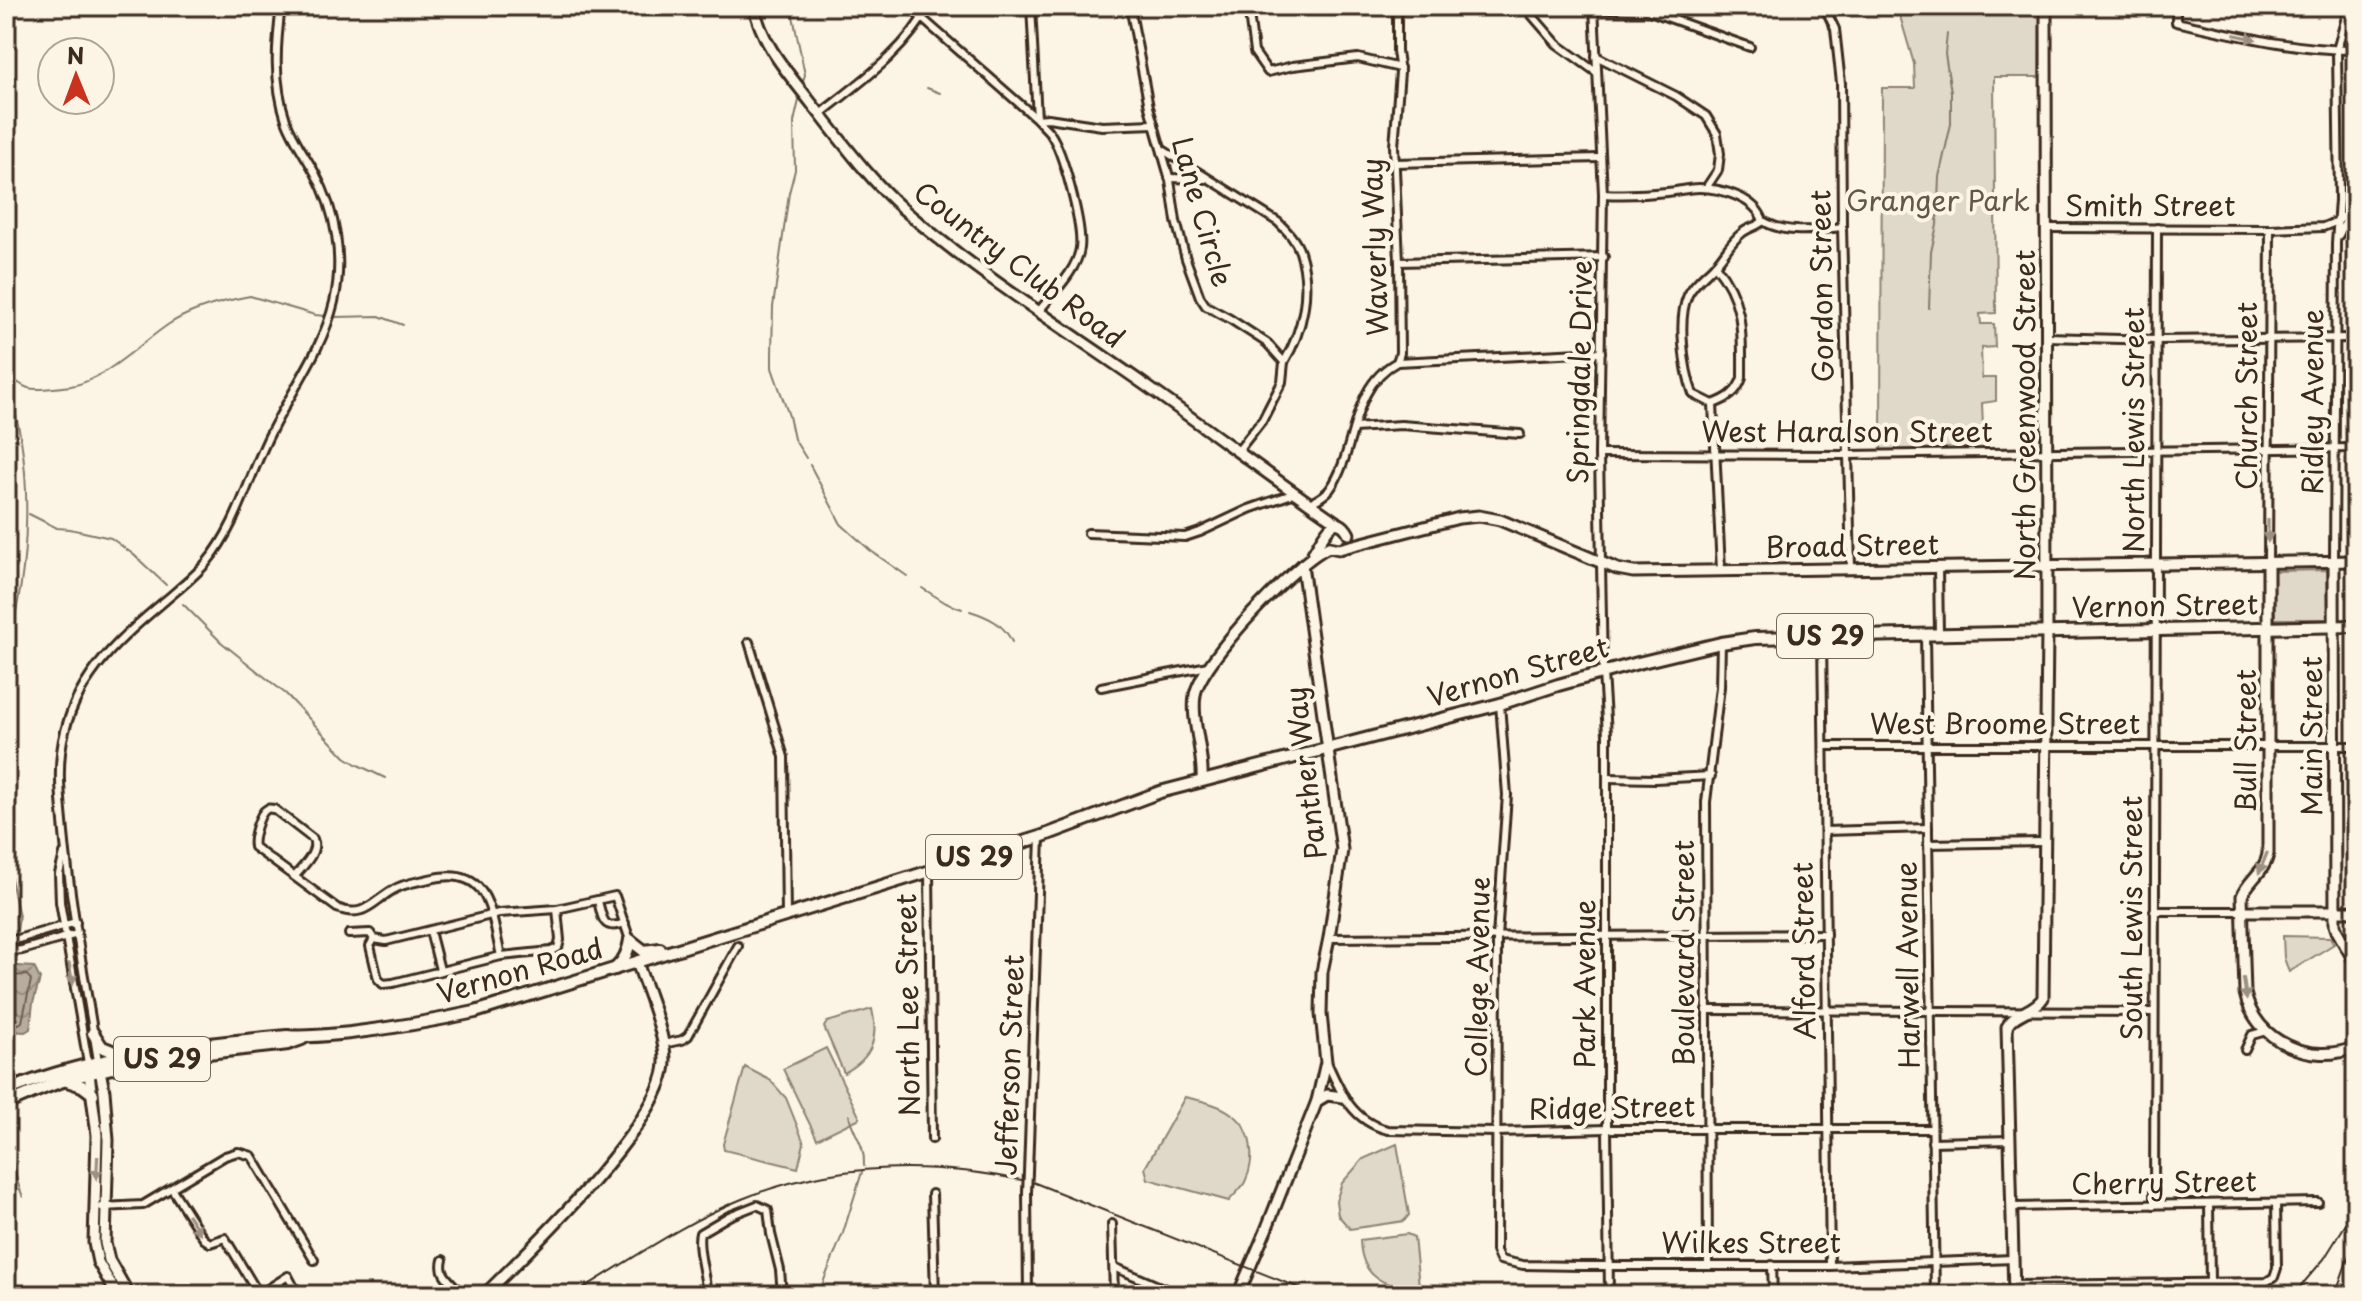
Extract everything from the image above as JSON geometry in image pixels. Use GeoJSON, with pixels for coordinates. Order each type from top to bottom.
{"type":"FeatureCollection","features":[{"type":"Feature","properties":{"kind":"main road","name":"US 29"},"geometry":{"type":"LineString","coordinates":[[2334,627],[2356,626]]}},
{"type":"Feature","properties":{"kind":"main road","name":"Vernon Street"},"geometry":{"type":"LineString","coordinates":[[744,929],[1040,837],[1160,792],[1721,643],[1751,638],[1822,636],[2334,627]]}},
{"type":"Feature","properties":{"kind":"main road","name":"Vernon Road"},"geometry":{"type":"LineString","coordinates":[[6,1104],[124,1055],[174,1047],[387,1029],[475,1012],[744,929]]}},
{"type":"Feature","properties":{"kind":"main road"},"geometry":{"type":"LineString","coordinates":[[630,940],[644,951],[689,945]]}},
{"type":"Feature","properties":{"kind":"main road"},"geometry":{"type":"LineString","coordinates":[[615,969],[629,951],[630,940]]}},
{"type":"Feature","properties":{"kind":"main road"},"geometry":{"type":"LineString","coordinates":[[93,1033],[102,1047],[124,1055]]}},
{"type":"Feature","properties":{"kind":"main road","name":"Vernon Road"},"geometry":{"type":"LineString","coordinates":[[6,1091],[94,1067],[288,1044],[304,1038]]}},
{"type":"Feature","properties":{"kind":"main road"},"geometry":{"type":"LineString","coordinates":[[65,1080],[93,1094]]}},
{"type":"Feature","properties":{"kind":"street"},"geometry":{"type":"LineString","coordinates":[[129,1295],[106,1249],[100,1207],[93,1094],[93,1033],[65,845],[60,763],[65,730],[81,689],[93,670],[114,644],[196,574],[222,542],[271,432],[323,334],[334,303],[338,259],[334,224],[317,177],[291,133],[278,86],[276,53],[281,6]]}},
{"type":"Feature","properties":{"kind":"street","name":"Country Club Road"},"geometry":{"type":"LineString","coordinates":[[754,6],[766,40],[784,68],[901,207],[939,239],[1339,524]]}},
{"type":"Feature","properties":{"kind":"street"},"geometry":{"type":"LineString","coordinates":[[908,6],[1037,119],[1051,134],[1063,160],[1075,203],[1080,247],[1075,264],[1039,311]]}},
{"type":"Feature","properties":{"kind":"street"},"geometry":{"type":"LineString","coordinates":[[820,114],[896,50],[923,19],[929,6]]}},
{"type":"Feature","properties":{"kind":"street"},"geometry":{"type":"LineString","coordinates":[[1031,6],[1037,119]]}},
{"type":"Feature","properties":{"kind":"street","name":"Lane Circle"},"geometry":{"type":"LineString","coordinates":[[1130,6],[1183,247],[1200,297],[1206,306],[1267,343],[1284,362]]}},
{"type":"Feature","properties":{"kind":"street"},"geometry":{"type":"LineString","coordinates":[[1248,6],[1254,52],[1268,72],[1358,58],[1400,68]]}},
{"type":"Feature","properties":{"kind":"street","name":"Waverly Way"},"geometry":{"type":"LineString","coordinates":[[1311,506],[1331,488],[1363,397],[1386,368],[1397,362],[1400,353],[1394,131],[1400,68],[1397,6]]}},
{"type":"Feature","properties":{"kind":"street"},"geometry":{"type":"LineString","coordinates":[[1524,6],[1557,44],[1596,72]]}},
{"type":"Feature","properties":{"kind":"street","name":"Gordon Street"},"geometry":{"type":"LineString","coordinates":[[1824,6],[1835,29],[1841,83],[1851,568]]}},
{"type":"Feature","properties":{"kind":"street","name":"North Greenwood Street"},"geometry":{"type":"LineString","coordinates":[[2026,1011],[2043,998],[2047,632],[2046,6]]}},
{"type":"Feature","properties":{"kind":"street"},"geometry":{"type":"LineString","coordinates":[[2176,6],[2176,22],[2252,39],[2356,50]]}},
{"type":"Feature","properties":{"kind":"street","name":"Ridley Avenue"},"geometry":{"type":"LineString","coordinates":[[2334,561],[2336,243],[2340,224],[2337,50],[2349,6]]}},
{"type":"Feature","properties":{"kind":"street"},"geometry":{"type":"LineString","coordinates":[[1594,8],[1647,10],[1750,47]]}},
{"type":"Feature","properties":{"kind":"street","name":"Springdale Drive"},"geometry":{"type":"LineString","coordinates":[[1594,8],[1604,257],[1599,454],[1603,673]]}},
{"type":"Feature","properties":{"kind":"street"},"geometry":{"type":"LineString","coordinates":[[1596,56],[1676,96],[1706,116],[1717,134],[1720,154],[1718,170],[1706,188]]}},
{"type":"Feature","properties":{"kind":"street"},"geometry":{"type":"LineString","coordinates":[[1037,119],[1102,126],[1154,124]]}},
{"type":"Feature","properties":{"kind":"street"},"geometry":{"type":"LineString","coordinates":[[1162,150],[1278,222],[1300,251],[1305,308],[1298,335],[1284,362],[1282,382],[1263,419],[1238,451]]}},
{"type":"Feature","properties":{"kind":"street"},"geometry":{"type":"LineString","coordinates":[[1395,163],[1600,158]]}},
{"type":"Feature","properties":{"kind":"street"},"geometry":{"type":"LineString","coordinates":[[1169,178],[1210,180]]}},
{"type":"Feature","properties":{"kind":"street"},"geometry":{"type":"LineString","coordinates":[[1603,194],[1706,188],[1742,198],[1771,226],[1784,229],[1842,227]]}},
{"type":"Feature","properties":{"kind":"street"},"geometry":{"type":"LineString","coordinates":[[2340,224],[2356,205]]}},
{"type":"Feature","properties":{"kind":"street"},"geometry":{"type":"LineString","coordinates":[[2340,224],[2356,213]]}},
{"type":"Feature","properties":{"kind":"street"},"geometry":{"type":"LineString","coordinates":[[1713,404],[1693,394],[1687,380],[1682,316],[1687,297],[1693,286],[1742,232],[1763,221]]}},
{"type":"Feature","properties":{"kind":"street"},"geometry":{"type":"LineString","coordinates":[[2340,224],[2356,227]]}},
{"type":"Feature","properties":{"kind":"street","name":"Smith Street"},"geometry":{"type":"LineString","coordinates":[[2047,228],[2270,229],[2340,224]]}},
{"type":"Feature","properties":{"kind":"street"},"geometry":{"type":"LineString","coordinates":[[2323,227],[2332,232],[2336,243]]}},
{"type":"Feature","properties":{"kind":"street","name":"North Lewis Street"},"geometry":{"type":"LineString","coordinates":[[2154,631],[2157,228]]}},
{"type":"Feature","properties":{"kind":"street","name":"Smith Street"},"geometry":{"type":"LineString","coordinates":[[2252,229],[2264,233],[2270,241]]}},
{"type":"Feature","properties":{"kind":"street","name":"Church Street"},"geometry":{"type":"LineString","coordinates":[[2268,562],[2270,229]]}},
{"type":"Feature","properties":{"kind":"street"},"geometry":{"type":"LineString","coordinates":[[1399,262],[1604,257]]}},
{"type":"Feature","properties":{"kind":"street"},"geometry":{"type":"LineString","coordinates":[[1713,404],[1732,395],[1742,378],[1739,310],[1732,289],[1715,265]]}},
{"type":"Feature","properties":{"kind":"street"},"geometry":{"type":"LineString","coordinates":[[2047,337],[2156,340],[2356,338]]}},
{"type":"Feature","properties":{"kind":"street"},"geometry":{"type":"LineString","coordinates":[[1397,362],[1601,352]]}},
{"type":"Feature","properties":{"kind":"street"},"geometry":{"type":"LineString","coordinates":[[1713,404],[1721,570]]}},
{"type":"Feature","properties":{"kind":"street"},"geometry":{"type":"LineString","coordinates":[[1354,428],[1401,425],[1520,434]]}},
{"type":"Feature","properties":{"kind":"street","name":"West Haralson Street"},"geometry":{"type":"LineString","coordinates":[[1599,454],[1847,455],[2356,448]]}},
{"type":"Feature","properties":{"kind":"street"},"geometry":{"type":"LineString","coordinates":[[1088,533],[1185,537],[1260,504],[1295,493]]}},
{"type":"Feature","properties":{"kind":"street","name":"Country Club Road"},"geometry":{"type":"LineString","coordinates":[[1311,506],[1324,533]]}},
{"type":"Feature","properties":{"kind":"street","name":"Broad Street"},"geometry":{"type":"LineString","coordinates":[[1345,546],[1466,517],[1485,517],[1508,523],[1617,569],[1633,572],[2356,561]]}},
{"type":"Feature","properties":{"kind":"street"},"geometry":{"type":"LineString","coordinates":[[1202,780],[1195,701],[1198,682],[1208,666],[1267,598],[1302,565],[1329,547],[1339,549],[1345,546],[1349,534],[1345,528],[1333,524],[1324,533],[1312,556]]}},
{"type":"Feature","properties":{"kind":"street"},"geometry":{"type":"LineString","coordinates":[[1324,533],[1329,547]]}},
{"type":"Feature","properties":{"kind":"street","name":"Broad Street"},"geometry":{"type":"LineString","coordinates":[[1349,534],[1356,537],[1383,536]]}},
{"type":"Feature","properties":{"kind":"street","name":"Main Street"},"geometry":{"type":"LineString","coordinates":[[2334,561],[2335,911],[2337,931],[2356,964]]}},
{"type":"Feature","properties":{"kind":"street","name":"Bull Street"},"geometry":{"type":"LineString","coordinates":[[2243,911],[2244,890],[2260,874],[2267,860],[2268,562]]}},
{"type":"Feature","properties":{"kind":"street","name":"Panther Way"},"geometry":{"type":"LineString","coordinates":[[1238,1295],[1317,1101],[1326,1062],[1320,1001],[1323,960],[1342,850],[1302,565]]}},
{"type":"Feature","properties":{"kind":"street"},"geometry":{"type":"LineString","coordinates":[[1938,567],[1939,634]]}},
{"type":"Feature","properties":{"kind":"street","name":"South Lewis Street"},"geometry":{"type":"LineString","coordinates":[[2154,631],[2154,1205]]}},
{"type":"Feature","properties":{"kind":"street","name":"Harwell Avenue"},"geometry":{"type":"LineString","coordinates":[[1925,634],[1935,1295]]}},
{"type":"Feature","properties":{"kind":"street","name":"Alford Street"},"geometry":{"type":"LineString","coordinates":[[1822,636],[1830,1266]]}},
{"type":"Feature","properties":{"kind":"street"},"geometry":{"type":"LineString","coordinates":[[749,642],[784,757],[786,916]]}},
{"type":"Feature","properties":{"kind":"street","name":"Boulevard Street"},"geometry":{"type":"LineString","coordinates":[[1708,1265],[1706,802],[1720,687],[1721,643]]}},
{"type":"Feature","properties":{"kind":"street"},"geometry":{"type":"LineString","coordinates":[[1101,687],[1208,666]]}},
{"type":"Feature","properties":{"kind":"street","name":"Park Avenue"},"geometry":{"type":"LineString","coordinates":[[1603,673],[1607,734],[1609,1295]]}},
{"type":"Feature","properties":{"kind":"street","name":"College Avenue"},"geometry":{"type":"LineString","coordinates":[[1496,1251],[1497,937],[1507,795],[1500,704]]}},
{"type":"Feature","properties":{"kind":"street","name":"West Broome Street"},"geometry":{"type":"LineString","coordinates":[[1824,746],[2356,746]]}},
{"type":"Feature","properties":{"kind":"street"},"geometry":{"type":"LineString","coordinates":[[1607,778],[1711,776]]}},
{"type":"Feature","properties":{"kind":"street"},"geometry":{"type":"LineString","coordinates":[[295,876],[315,850],[316,843],[274,809],[264,811],[252,842],[254,847],[337,908],[354,913],[363,911],[401,886],[447,874],[467,877],[480,887],[487,901],[501,956]]}},
{"type":"Feature","properties":{"kind":"street"},"geometry":{"type":"LineString","coordinates":[[1825,831],[1928,828]]}},
{"type":"Feature","properties":{"kind":"street","name":"Jefferson Street"},"geometry":{"type":"LineString","coordinates":[[1028,1295],[1027,1192],[1040,837]]}},
{"type":"Feature","properties":{"kind":"street"},"geometry":{"type":"LineString","coordinates":[[1928,844],[2044,842]]}},
{"type":"Feature","properties":{"kind":"street"},"geometry":{"type":"LineString","coordinates":[[65,845],[59,885],[63,925],[107,1128],[100,1207],[93,1236],[96,1256],[117,1295]]}},
{"type":"Feature","properties":{"kind":"street","name":"North Lee Street"},"geometry":{"type":"LineString","coordinates":[[929,870],[932,1139]]}},
{"type":"Feature","properties":{"kind":"street"},"geometry":{"type":"LineString","coordinates":[[349,934],[370,933],[374,939],[386,941],[491,916],[557,909],[615,896],[630,940]]}},
{"type":"Feature","properties":{"kind":"street"},"geometry":{"type":"LineString","coordinates":[[598,901],[608,926],[625,923]]}},
{"type":"Feature","properties":{"kind":"street"},"geometry":{"type":"LineString","coordinates":[[374,939],[370,946],[378,979],[383,984],[501,956],[558,948],[557,909]]}},
{"type":"Feature","properties":{"kind":"street"},"geometry":{"type":"LineString","coordinates":[[2154,911],[2356,911]]}},
{"type":"Feature","properties":{"kind":"street"},"geometry":{"type":"LineString","coordinates":[[2243,911],[2246,1000],[2266,1031],[2301,1052],[2325,1055],[2356,1047]]}},
{"type":"Feature","properties":{"kind":"street"},"geometry":{"type":"LineString","coordinates":[[6,940],[76,922]]}},
{"type":"Feature","properties":{"kind":"street"},"geometry":{"type":"LineString","coordinates":[[430,931],[440,970]]}},
{"type":"Feature","properties":{"kind":"street"},"geometry":{"type":"LineString","coordinates":[[6,952],[77,934]]}},
{"type":"Feature","properties":{"kind":"street"},"geometry":{"type":"LineString","coordinates":[[1329,938],[1826,934]]}},
{"type":"Feature","properties":{"kind":"street"},"geometry":{"type":"LineString","coordinates":[[663,1044],[688,1036],[738,946]]}},
{"type":"Feature","properties":{"kind":"street"},"geometry":{"type":"LineString","coordinates":[[484,1295],[585,1191],[623,1145],[661,1082],[665,1062],[663,1044],[637,962]]}},
{"type":"Feature","properties":{"kind":"street"},"geometry":{"type":"LineString","coordinates":[[1706,1010],[2154,1012]]}},
{"type":"Feature","properties":{"kind":"street"},"geometry":{"type":"LineString","coordinates":[[2026,1011],[2012,1019],[2007,1027],[2014,1290],[2266,1282],[2274,1277],[2277,1268],[2276,1203]]}},
{"type":"Feature","properties":{"kind":"street"},"geometry":{"type":"LineString","coordinates":[[2245,1050],[2252,1035],[2266,1031]]}},
{"type":"Feature","properties":{"kind":"street","name":"Ridge Street"},"geometry":{"type":"LineString","coordinates":[[1326,1062],[1343,1097],[1361,1118],[1375,1127],[1388,1130],[1932,1129]]}},
{"type":"Feature","properties":{"kind":"street"},"geometry":{"type":"LineString","coordinates":[[1317,1101],[1327,1095],[1343,1097]]}},
{"type":"Feature","properties":{"kind":"street"},"geometry":{"type":"LineString","coordinates":[[1932,1142],[2010,1140]]}},
{"type":"Feature","properties":{"kind":"street"},"geometry":{"type":"LineString","coordinates":[[100,1207],[143,1205],[233,1152],[252,1156],[314,1260]]}},
{"type":"Feature","properties":{"kind":"street"},"geometry":{"type":"LineString","coordinates":[[172,1189],[204,1239],[210,1243],[225,1238],[255,1288],[263,1292],[288,1276],[296,1291],[289,1295]]}},
{"type":"Feature","properties":{"kind":"street"},"geometry":{"type":"LineString","coordinates":[[932,1194],[935,1295]]}},
{"type":"Feature","properties":{"kind":"street","name":"Cherry Street"},"geometry":{"type":"LineString","coordinates":[[2012,1207],[2318,1202]]}},
{"type":"Feature","properties":{"kind":"street"},"geometry":{"type":"LineString","coordinates":[[2209,1204],[2210,1282]]}},
{"type":"Feature","properties":{"kind":"street"},"geometry":{"type":"LineString","coordinates":[[707,1295],[698,1243],[700,1233],[729,1216],[757,1205],[768,1210],[782,1295]]}},
{"type":"Feature","properties":{"kind":"street"},"geometry":{"type":"LineString","coordinates":[[1112,1224],[1114,1295]]}},
{"type":"Feature","properties":{"kind":"street","name":"Wilkes Street"},"geometry":{"type":"LineString","coordinates":[[1496,1251],[1500,1260],[1523,1265],[1830,1266],[2013,1259]]}},
{"type":"Feature","properties":{"kind":"street"},"geometry":{"type":"LineString","coordinates":[[443,1260],[443,1274],[457,1289],[457,1295]]}},
{"type":"Feature","properties":{"kind":"street"},"geometry":{"type":"LineString","coordinates":[[1772,1265],[1773,1295]]}},
{"type":"Feature","properties":{"kind":"street"},"geometry":{"type":"LineString","coordinates":[[1114,1267],[1179,1295]]}},
{"type":"Feature","properties":{"kind":"green space","name":"Granger Park"},"geometry":{"type":"Polygon","coordinates":[[[1897,6],[2040,6],[2039,77],[1994,77],[1996,313],[1980,314],[1981,324],[1994,324],[1995,347],[1981,348],[1982,378],[1996,378],[1996,401],[1982,403],[1984,450],[1881,452],[1882,88],[1915,88],[1914,64],[1897,6]]]}},
{"type":"Feature","properties":{"kind":"green space"},"geometry":{"type":"Polygon","coordinates":[[[2327,570],[2328,619],[2275,619],[2274,571],[2327,570]]]}},
{"type":"Feature","properties":{"kind":"green space"},"geometry":{"type":"Polygon","coordinates":[[[2283,936],[2330,937],[2334,944],[2289,972],[2284,958],[2283,936]]]}},
{"type":"Feature","properties":{"kind":"green space"},"geometry":{"type":"Polygon","coordinates":[[[872,1009],[875,1030],[871,1047],[861,1061],[844,1073],[824,1027],[827,1022],[872,1009]]]}},
{"type":"Feature","properties":{"kind":"green space"},"geometry":{"type":"Polygon","coordinates":[[[826,1048],[860,1118],[817,1139],[783,1069],[826,1048]]]}},
{"type":"Feature","properties":{"kind":"green space"},"geometry":{"type":"Polygon","coordinates":[[[745,1067],[770,1080],[786,1098],[804,1143],[798,1168],[724,1150],[723,1144],[745,1067]]]}},
{"type":"Feature","properties":{"kind":"green space"},"geometry":{"type":"Polygon","coordinates":[[[1185,1097],[1227,1111],[1239,1120],[1248,1136],[1251,1164],[1244,1184],[1229,1201],[1148,1179],[1145,1168],[1185,1097]]]}},
{"type":"Feature","properties":{"kind":"green space"},"geometry":{"type":"Polygon","coordinates":[[[1397,1144],[1409,1215],[1404,1221],[1350,1229],[1338,1215],[1336,1201],[1342,1183],[1363,1159],[1397,1144]]]}},
{"type":"Feature","properties":{"kind":"green space"},"geometry":{"type":"Polygon","coordinates":[[[1407,1234],[1414,1237],[1419,1286],[1385,1283],[1370,1272],[1361,1253],[1360,1240],[1407,1234]]]}},
{"type":"Feature","properties":{"kind":"water"},"geometry":{"type":"Polygon","coordinates":[[[34,967],[40,979],[30,1029],[25,1032],[9,1031],[6,1027],[6,969],[34,967]]]}},
{"type":"Feature","properties":{"kind":"waterway"},"geometry":{"type":"LineString","coordinates":[[791,6],[805,75],[803,81]]}},
{"type":"Feature","properties":{"kind":"waterway"},"geometry":{"type":"LineString","coordinates":[[1929,308],[1939,177],[1951,124],[1951,92],[1945,54],[1947,34]]}},
{"type":"Feature","properties":{"kind":"waterway"},"geometry":{"type":"LineString","coordinates":[[927,88],[940,93]]}},
{"type":"Feature","properties":{"kind":"waterway"},"geometry":{"type":"LineString","coordinates":[[800,96],[794,122],[795,170],[773,307],[772,368],[794,439],[806,458]]}},
{"type":"Feature","properties":{"kind":"waterway"},"geometry":{"type":"LineString","coordinates":[[6,378],[33,389],[83,383],[109,369],[178,319],[229,300],[250,296],[326,316]]}},
{"type":"Feature","properties":{"kind":"waterway"},"geometry":{"type":"LineString","coordinates":[[336,317],[379,316],[403,325]]}},
{"type":"Feature","properties":{"kind":"waterway"},"geometry":{"type":"LineString","coordinates":[[6,386],[16,415],[26,482],[20,587],[6,649]]}},
{"type":"Feature","properties":{"kind":"waterway"},"geometry":{"type":"LineString","coordinates":[[810,465],[841,524],[871,551],[907,576]]}},
{"type":"Feature","properties":{"kind":"waterway"},"geometry":{"type":"LineString","coordinates":[[29,514],[57,528],[111,538],[166,585]]}},
{"type":"Feature","properties":{"kind":"waterway"},"geometry":{"type":"LineString","coordinates":[[922,588],[962,609]]}},
{"type":"Feature","properties":{"kind":"waterway"},"geometry":{"type":"LineString","coordinates":[[183,604],[221,642],[286,694],[345,757],[385,778]]}},
{"type":"Feature","properties":{"kind":"waterway"},"geometry":{"type":"LineString","coordinates":[[970,611],[995,622],[1005,630],[1012,642]]}},
{"type":"Feature","properties":{"kind":"waterway"},"geometry":{"type":"LineString","coordinates":[[6,855],[19,917],[17,931]]}},
{"type":"Feature","properties":{"kind":"waterway"},"geometry":{"type":"LineString","coordinates":[[849,1115],[863,1151],[864,1166]]}},
{"type":"Feature","properties":{"kind":"waterway"},"geometry":{"type":"LineString","coordinates":[[12,1118],[13,1158],[23,1197]]}},
{"type":"Feature","properties":{"kind":"waterway"},"geometry":{"type":"LineString","coordinates":[[818,1295],[843,1233],[862,1172]]}},
{"type":"Feature","properties":{"kind":"railway"},"geometry":{"type":"LineString","coordinates":[[572,1295],[677,1231],[742,1199],[813,1177],[887,1168],[961,1171],[1035,1183],[1317,1295]]}},
{"type":"Feature","properties":{"kind":"railway"},"geometry":{"type":"LineString","coordinates":[[2293,1295],[2324,1259],[2356,1208]]}},
{"type":"Feature","properties":{"kind":"railway"},"geometry":{"type":"LineString","coordinates":[[2335,1295],[2356,1236]]}}]}
